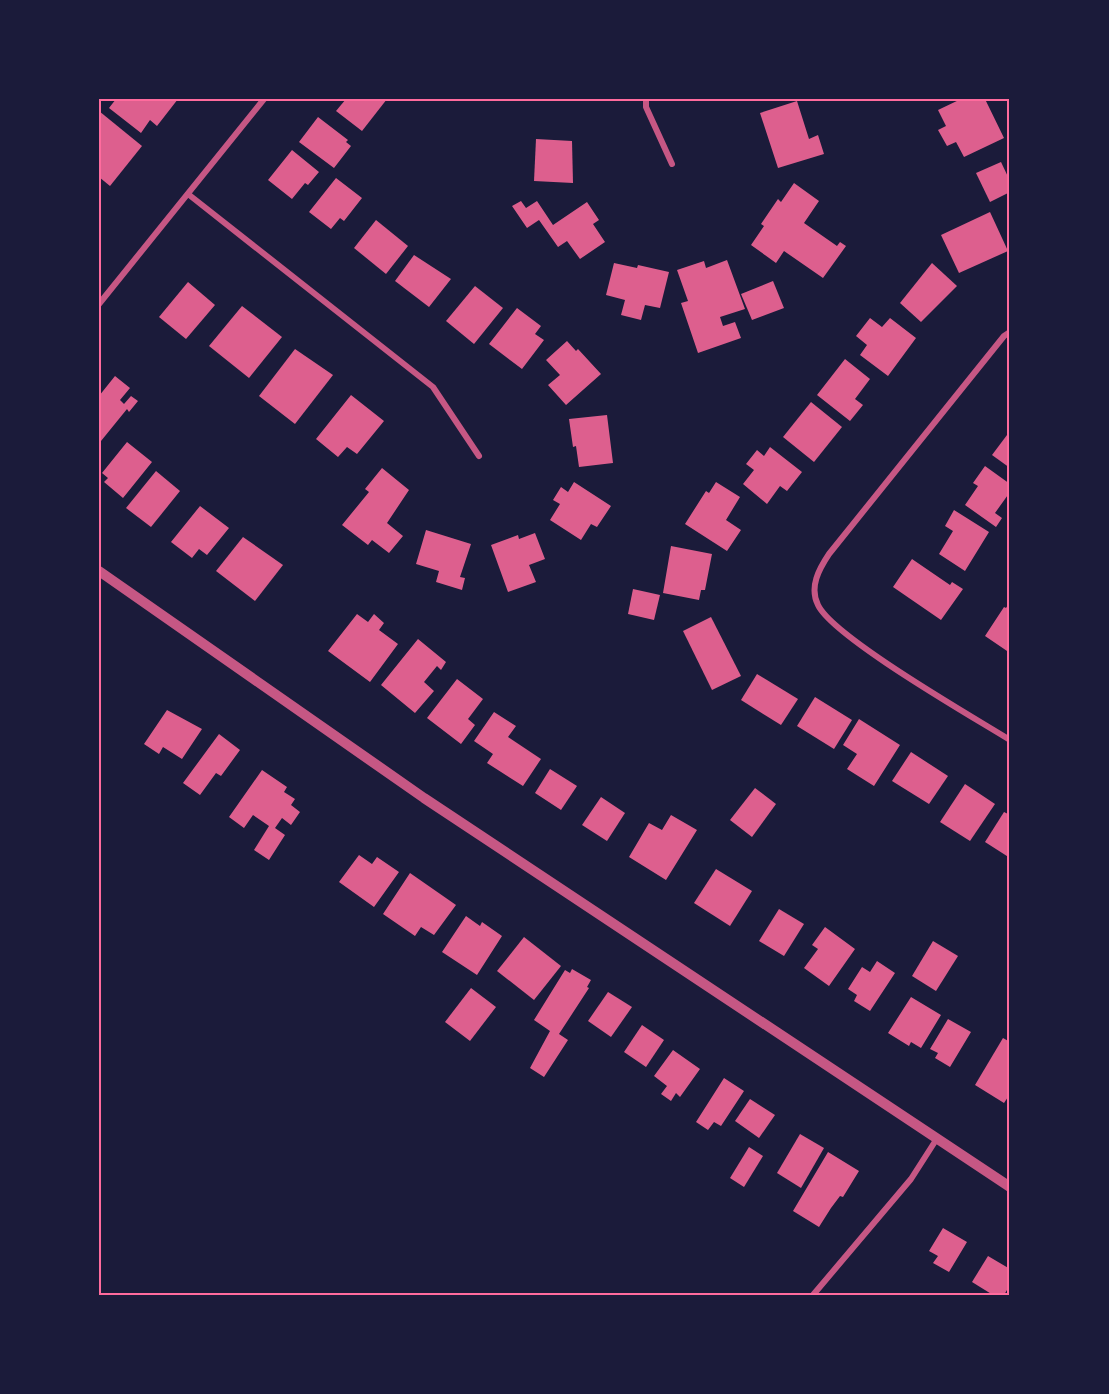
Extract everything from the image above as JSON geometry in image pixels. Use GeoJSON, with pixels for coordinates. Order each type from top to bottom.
{"type":"FeatureCollection","features":[{"type":"Feature","properties":{"kind":"street"},"geometry":{"type":"LineString","coordinates":[[99,304],[264,99]]}},
{"type":"Feature","properties":{"kind":"street"},"geometry":{"type":"LineString","coordinates":[[645,99],[672,164]]}},
{"type":"Feature","properties":{"kind":"street"},"geometry":{"type":"LineString","coordinates":[[188,195],[433,387],[479,456]]}},
{"type":"Feature","properties":{"kind":"street"},"geometry":{"type":"LineString","coordinates":[[1010,332],[829,554],[815,576],[818,605],[845,635],[1010,740]]}},
{"type":"Feature","properties":{"kind":"street"},"geometry":{"type":"LineString","coordinates":[[99,571],[424,798],[1010,1187]]}},
{"type":"Feature","properties":{"kind":"street"},"geometry":{"type":"LineString","coordinates":[[813,1295],[910,1179],[936,1140]]}},
{"type":"Feature","properties":{"kind":"building"},"geometry":{"type":"Polygon","coordinates":[[[116,99],[178,99],[157,126],[150,120],[141,133],[109,108],[116,99]]]}},
{"type":"Feature","properties":{"kind":"building"},"geometry":{"type":"Polygon","coordinates":[[[346,99],[387,99],[362,131],[336,111],[346,99]]]}},
{"type":"Feature","properties":{"kind":"building"},"geometry":{"type":"Polygon","coordinates":[[[961,99],[985,99],[1004,138],[964,157],[956,142],[947,146],[938,130],[946,126],[938,110],[961,99]]]}},
{"type":"Feature","properties":{"kind":"building"},"geometry":{"type":"Polygon","coordinates":[[[797,101],[809,139],[818,135],[824,154],[778,168],[760,113],[797,101]]]}},
{"type":"Feature","properties":{"kind":"building"},"geometry":{"type":"Polygon","coordinates":[[[99,111],[142,146],[110,186],[99,177],[99,111]]]}},
{"type":"Feature","properties":{"kind":"building"},"geometry":{"type":"Polygon","coordinates":[[[318,117],[348,140],[346,142],[351,146],[334,168],[299,142],[318,117]]]}},
{"type":"Feature","properties":{"kind":"building"},"geometry":{"type":"Polygon","coordinates":[[[536,139],[572,141],[573,183],[534,181],[536,139]]]}},
{"type":"Feature","properties":{"kind":"building"},"geometry":{"type":"Polygon","coordinates":[[[292,150],[319,172],[308,185],[305,183],[292,199],[268,180],[292,150]]]}},
{"type":"Feature","properties":{"kind":"building"},"geometry":{"type":"Polygon","coordinates":[[[1001,162],[1010,181],[1010,192],[990,202],[976,173],[1001,162]]]}},
{"type":"Feature","properties":{"kind":"building"},"geometry":{"type":"Polygon","coordinates":[[[336,178],[362,198],[344,221],[340,218],[331,229],[309,212],[336,178]]]}},
{"type":"Feature","properties":{"kind":"building"},"geometry":{"type":"Polygon","coordinates":[[[794,183],[819,201],[804,223],[837,246],[840,242],[846,246],[823,278],[784,251],[776,263],[751,245],[764,226],[761,224],[778,199],[781,202],[794,183]]]}},
{"type":"Feature","properties":{"kind":"building"},"geometry":{"type":"Polygon","coordinates":[[[521,201],[526,208],[537,201],[553,225],[587,202],[599,220],[593,224],[605,242],[580,259],[567,241],[558,247],[539,220],[527,228],[512,206],[521,201]]]}},
{"type":"Feature","properties":{"kind":"building"},"geometry":{"type":"Polygon","coordinates":[[[990,212],[1008,251],[959,273],[941,235],[990,212]]]}},
{"type":"Feature","properties":{"kind":"building"},"geometry":{"type":"Polygon","coordinates":[[[376,220],[408,246],[386,274],[354,248],[376,220]]]}},
{"type":"Feature","properties":{"kind":"building"},"geometry":{"type":"Polygon","coordinates":[[[414,255],[451,279],[429,307],[395,281],[414,255]]]}},
{"type":"Feature","properties":{"kind":"building"},"geometry":{"type":"Polygon","coordinates":[[[727,260],[745,309],[720,317],[723,326],[735,322],[741,338],[698,353],[681,303],[688,301],[677,270],[704,261],[706,268],[727,260]]]}},
{"type":"Feature","properties":{"kind":"building"},"geometry":{"type":"Polygon","coordinates":[[[614,263],[637,268],[638,265],[669,272],[660,308],[645,305],[641,320],[621,315],[625,300],[606,295],[614,263]]]}},
{"type":"Feature","properties":{"kind":"building"},"geometry":{"type":"Polygon","coordinates":[[[932,263],[957,286],[921,322],[900,303],[932,263]]]}},
{"type":"Feature","properties":{"kind":"building"},"geometry":{"type":"Polygon","coordinates":[[[773,281],[784,308],[752,320],[741,294],[773,281]]]}},
{"type":"Feature","properties":{"kind":"building"},"geometry":{"type":"Polygon","coordinates":[[[188,282],[215,305],[186,339],[159,317],[188,282]]]}},
{"type":"Feature","properties":{"kind":"building"},"geometry":{"type":"Polygon","coordinates":[[[475,286],[503,308],[474,344],[446,321],[475,286]]]}},
{"type":"Feature","properties":{"kind":"building"},"geometry":{"type":"Polygon","coordinates":[[[242,306],[282,337],[249,378],[209,346],[242,306]]]}},
{"type":"Feature","properties":{"kind":"building"},"geometry":{"type":"Polygon","coordinates":[[[517,308],[541,326],[535,334],[544,340],[522,369],[489,344],[517,308]]]}},
{"type":"Feature","properties":{"kind":"building"},"geometry":{"type":"Polygon","coordinates":[[[870,318],[882,327],[890,318],[916,338],[888,376],[860,355],[867,345],[856,336],[870,318]]]}},
{"type":"Feature","properties":{"kind":"building"},"geometry":{"type":"Polygon","coordinates":[[[567,341],[576,351],[578,349],[601,374],[566,405],[548,385],[560,375],[546,360],[567,341]]]}},
{"type":"Feature","properties":{"kind":"building"},"geometry":{"type":"Polygon","coordinates":[[[295,349],[333,375],[295,424],[259,396],[295,349]]]}},
{"type":"Feature","properties":{"kind":"building"},"geometry":{"type":"Polygon","coordinates":[[[845,359],[870,379],[855,399],[863,405],[850,421],[817,395],[845,359]]]}},
{"type":"Feature","properties":{"kind":"building"},"geometry":{"type":"Polygon","coordinates":[[[115,376],[130,388],[120,400],[124,404],[131,396],[138,401],[129,412],[127,409],[101,441],[99,396],[115,376]]]}},
{"type":"Feature","properties":{"kind":"building"},"geometry":{"type":"Polygon","coordinates":[[[351,395],[384,421],[357,454],[347,447],[338,457],[316,439],[351,395]]]}},
{"type":"Feature","properties":{"kind":"building"},"geometry":{"type":"Polygon","coordinates":[[[811,402],[842,427],[814,462],[783,437],[811,402]]]}},
{"type":"Feature","properties":{"kind":"building"},"geometry":{"type":"Polygon","coordinates":[[[607,415],[613,463],[579,467],[569,419],[607,415]]]}},
{"type":"Feature","properties":{"kind":"building"},"geometry":{"type":"Polygon","coordinates":[[[1010,431],[1010,468],[992,455],[1010,431]]]}},
{"type":"Feature","properties":{"kind":"building"},"geometry":{"type":"Polygon","coordinates":[[[127,442],[152,462],[123,498],[104,482],[108,478],[102,473],[127,442]]]}},
{"type":"Feature","properties":{"kind":"building"},"geometry":{"type":"Polygon","coordinates":[[[770,447],[802,472],[787,491],[780,486],[767,504],[743,484],[754,470],[746,464],[757,450],[764,456],[770,447]]]}},
{"type":"Feature","properties":{"kind":"building"},"geometry":{"type":"Polygon","coordinates":[[[985,466],[1010,484],[1010,492],[995,513],[1002,518],[996,527],[965,505],[978,486],[973,483],[985,466]]]}},
{"type":"Feature","properties":{"kind":"building"},"geometry":{"type":"Polygon","coordinates":[[[382,468],[409,490],[387,523],[403,536],[389,553],[372,540],[368,545],[342,525],[369,492],[365,489],[382,468]]]}},
{"type":"Feature","properties":{"kind":"building"},"geometry":{"type":"Polygon","coordinates":[[[156,471],[180,491],[151,527],[126,508],[156,471]]]}},
{"type":"Feature","properties":{"kind":"building"},"geometry":{"type":"Polygon","coordinates":[[[574,482],[611,506],[597,527],[591,524],[581,540],[550,520],[560,504],[553,500],[561,487],[568,492],[574,482]]]}},
{"type":"Feature","properties":{"kind":"building"},"geometry":{"type":"Polygon","coordinates":[[[716,482],[740,497],[726,520],[741,530],[727,551],[685,524],[706,491],[709,493],[716,482]]]}},
{"type":"Feature","properties":{"kind":"building"},"geometry":{"type":"Polygon","coordinates":[[[200,506],[229,528],[207,555],[199,549],[192,558],[171,542],[200,506]]]}},
{"type":"Feature","properties":{"kind":"building"},"geometry":{"type":"Polygon","coordinates":[[[954,510],[989,532],[965,571],[939,554],[953,531],[945,526],[954,510]]]}},
{"type":"Feature","properties":{"kind":"building"},"geometry":{"type":"Polygon","coordinates":[[[426,530],[471,544],[460,577],[465,578],[462,590],[436,582],[439,571],[416,564],[426,530]]]}},
{"type":"Feature","properties":{"kind":"building"},"geometry":{"type":"Polygon","coordinates":[[[535,533],[545,559],[529,565],[536,582],[508,592],[491,545],[518,535],[519,539],[535,533]]]}},
{"type":"Feature","properties":{"kind":"building"},"geometry":{"type":"Polygon","coordinates":[[[243,537],[283,565],[255,601],[216,571],[243,537]]]}},
{"type":"Feature","properties":{"kind":"building"},"geometry":{"type":"Polygon","coordinates":[[[671,546],[712,554],[705,590],[701,590],[699,600],[663,593],[671,546]]]}},
{"type":"Feature","properties":{"kind":"building"},"geometry":{"type":"Polygon","coordinates":[[[912,559],[950,585],[952,582],[963,589],[941,620],[893,587],[912,559]]]}},
{"type":"Feature","properties":{"kind":"building"},"geometry":{"type":"Polygon","coordinates":[[[633,589],[660,595],[654,620],[628,614],[633,589]]]}},
{"type":"Feature","properties":{"kind":"building"},"geometry":{"type":"Polygon","coordinates":[[[1010,602],[1010,653],[985,636],[1004,607],[1006,608],[1010,602]]]}},
{"type":"Feature","properties":{"kind":"building"},"geometry":{"type":"Polygon","coordinates":[[[357,614],[368,622],[374,614],[384,623],[379,630],[398,644],[370,682],[328,651],[357,614]]]}},
{"type":"Feature","properties":{"kind":"building"},"geometry":{"type":"Polygon","coordinates":[[[711,617],[741,676],[712,690],[683,631],[711,617]]]}},
{"type":"Feature","properties":{"kind":"building"},"geometry":{"type":"Polygon","coordinates":[[[418,639],[446,662],[441,670],[437,666],[424,682],[434,691],[415,713],[381,685],[418,639]]]}},
{"type":"Feature","properties":{"kind":"building"},"geometry":{"type":"Polygon","coordinates":[[[757,674],[798,699],[781,725],[741,700],[757,674]]]}},
{"type":"Feature","properties":{"kind":"building"},"geometry":{"type":"Polygon","coordinates":[[[457,679],[483,699],[468,719],[475,725],[461,744],[427,718],[457,679]]]}},
{"type":"Feature","properties":{"kind":"building"},"geometry":{"type":"Polygon","coordinates":[[[815,697],[852,720],[834,749],[797,726],[815,697]]]}},
{"type":"Feature","properties":{"kind":"building"},"geometry":{"type":"Polygon","coordinates":[[[167,710],[202,729],[182,759],[163,747],[159,754],[144,744],[167,710]]]}},
{"type":"Feature","properties":{"kind":"building"},"geometry":{"type":"Polygon","coordinates":[[[494,712],[516,726],[508,737],[541,759],[523,786],[487,763],[493,754],[474,741],[494,712]]]}},
{"type":"Feature","properties":{"kind":"building"},"geometry":{"type":"Polygon","coordinates":[[[859,719],[900,745],[874,786],[847,769],[857,754],[843,745],[859,719]]]}},
{"type":"Feature","properties":{"kind":"building"},"geometry":{"type":"Polygon","coordinates":[[[219,734],[240,750],[221,776],[216,773],[200,795],[183,783],[219,734]]]}},
{"type":"Feature","properties":{"kind":"building"},"geometry":{"type":"Polygon","coordinates":[[[911,752],[948,776],[929,804],[892,781],[911,752]]]}},
{"type":"Feature","properties":{"kind":"building"},"geometry":{"type":"Polygon","coordinates":[[[550,769],[577,786],[561,810],[535,793],[550,769]]]}},
{"type":"Feature","properties":{"kind":"building"},"geometry":{"type":"Polygon","coordinates":[[[262,770],[287,787],[284,792],[295,799],[291,805],[300,812],[291,825],[282,818],[275,828],[285,835],[269,860],[254,850],[269,826],[253,815],[244,828],[229,817],[262,770]]]}},
{"type":"Feature","properties":{"kind":"building"},"geometry":{"type":"Polygon","coordinates":[[[965,784],[995,804],[970,841],[940,822],[965,784]]]}},
{"type":"Feature","properties":{"kind":"building"},"geometry":{"type":"Polygon","coordinates":[[[755,788],[776,804],[752,837],[730,820],[755,788]]]}},
{"type":"Feature","properties":{"kind":"building"},"geometry":{"type":"Polygon","coordinates":[[[601,797],[625,813],[607,841],[582,825],[601,797]]]}},
{"type":"Feature","properties":{"kind":"building"},"geometry":{"type":"Polygon","coordinates":[[[1004,812],[1010,815],[1010,858],[985,842],[1004,812]]]}},
{"type":"Feature","properties":{"kind":"building"},"geometry":{"type":"Polygon","coordinates":[[[671,815],[697,830],[666,880],[629,857],[649,823],[662,830],[671,815]]]}},
{"type":"Feature","properties":{"kind":"building"},"geometry":{"type":"Polygon","coordinates":[[[359,855],[372,864],[377,857],[399,872],[374,907],[339,882],[359,855]]]}},
{"type":"Feature","properties":{"kind":"building"},"geometry":{"type":"Polygon","coordinates":[[[716,869],[752,891],[730,926],[694,903],[716,869]]]}},
{"type":"Feature","properties":{"kind":"building"},"geometry":{"type":"Polygon","coordinates":[[[410,873],[456,905],[434,935],[421,927],[415,936],[383,914],[410,873]]]}},
{"type":"Feature","properties":{"kind":"building"},"geometry":{"type":"Polygon","coordinates":[[[779,909],[804,924],[784,956],[759,941],[779,909]]]}},
{"type":"Feature","properties":{"kind":"building"},"geometry":{"type":"Polygon","coordinates":[[[466,916],[480,926],[482,922],[502,936],[477,975],[442,952],[466,916]]]}},
{"type":"Feature","properties":{"kind":"building"},"geometry":{"type":"Polygon","coordinates":[[[825,927],[855,949],[829,986],[804,968],[818,949],[812,945],[825,927]]]}},
{"type":"Feature","properties":{"kind":"building"},"geometry":{"type":"Polygon","coordinates":[[[524,937],[561,966],[534,1000],[497,971],[524,937]]]}},
{"type":"Feature","properties":{"kind":"building"},"geometry":{"type":"Polygon","coordinates":[[[933,941],[958,956],[936,991],[912,976],[933,941]]]}},
{"type":"Feature","properties":{"kind":"building"},"geometry":{"type":"Polygon","coordinates":[[[877,961],[895,973],[870,1011],[854,1001],[857,995],[848,989],[862,967],[870,972],[877,961]]]}},
{"type":"Feature","properties":{"kind":"building"},"geometry":{"type":"Polygon","coordinates":[[[572,969],[591,980],[587,987],[589,988],[559,1034],[568,1040],[544,1077],[530,1068],[550,1031],[534,1020],[565,970],[570,973],[572,969]]]}},
{"type":"Feature","properties":{"kind":"building"},"geometry":{"type":"Polygon","coordinates":[[[471,988],[496,1007],[470,1041],[445,1022],[471,988]]]}},
{"type":"Feature","properties":{"kind":"building"},"geometry":{"type":"Polygon","coordinates":[[[608,992],[632,1007],[611,1037],[588,1021],[608,992]]]}},
{"type":"Feature","properties":{"kind":"building"},"geometry":{"type":"Polygon","coordinates":[[[911,997],[941,1015],[921,1048],[911,1042],[909,1046],[888,1033],[911,997]]]}},
{"type":"Feature","properties":{"kind":"building"},"geometry":{"type":"Polygon","coordinates":[[[948,1019],[971,1032],[950,1067],[935,1058],[938,1053],[930,1049],[948,1019]]]}},
{"type":"Feature","properties":{"kind":"building"},"geometry":{"type":"Polygon","coordinates":[[[642,1025],[664,1040],[646,1067],[624,1052],[642,1025]]]}},
{"type":"Feature","properties":{"kind":"building"},"geometry":{"type":"Polygon","coordinates":[[[1003,1038],[1010,1042],[1010,1094],[1004,1103],[975,1085],[1003,1038]]]}},
{"type":"Feature","properties":{"kind":"building"},"geometry":{"type":"Polygon","coordinates":[[[673,1050],[700,1069],[680,1097],[676,1093],[671,1101],[661,1094],[667,1086],[654,1076],[673,1050]]]}},
{"type":"Feature","properties":{"kind":"building"},"geometry":{"type":"Polygon","coordinates":[[[724,1078],[744,1091],[721,1126],[714,1122],[708,1130],[696,1122],[724,1078]]]}},
{"type":"Feature","properties":{"kind":"building"},"geometry":{"type":"Polygon","coordinates":[[[750,1099],[775,1115],[759,1138],[735,1121],[750,1099]]]}},
{"type":"Feature","properties":{"kind":"building"},"geometry":{"type":"Polygon","coordinates":[[[800,1134],[824,1148],[801,1188],[777,1173],[800,1134]]]}},
{"type":"Feature","properties":{"kind":"building"},"geometry":{"type":"Polygon","coordinates":[[[749,1147],[763,1156],[744,1187],[730,1178],[749,1147]]]}},
{"type":"Feature","properties":{"kind":"building"},"geometry":{"type":"Polygon","coordinates":[[[828,1152],[859,1171],[843,1197],[840,1196],[819,1227],[793,1211],[828,1152]]]}},
{"type":"Feature","properties":{"kind":"building"},"geometry":{"type":"Polygon","coordinates":[[[943,1228],[967,1242],[949,1272],[933,1263],[938,1256],[929,1251],[943,1228]]]}},
{"type":"Feature","properties":{"kind":"building"},"geometry":{"type":"Polygon","coordinates":[[[988,1256],[1010,1269],[1010,1285],[1004,1295],[993,1295],[972,1282],[988,1256]]]}}]}
